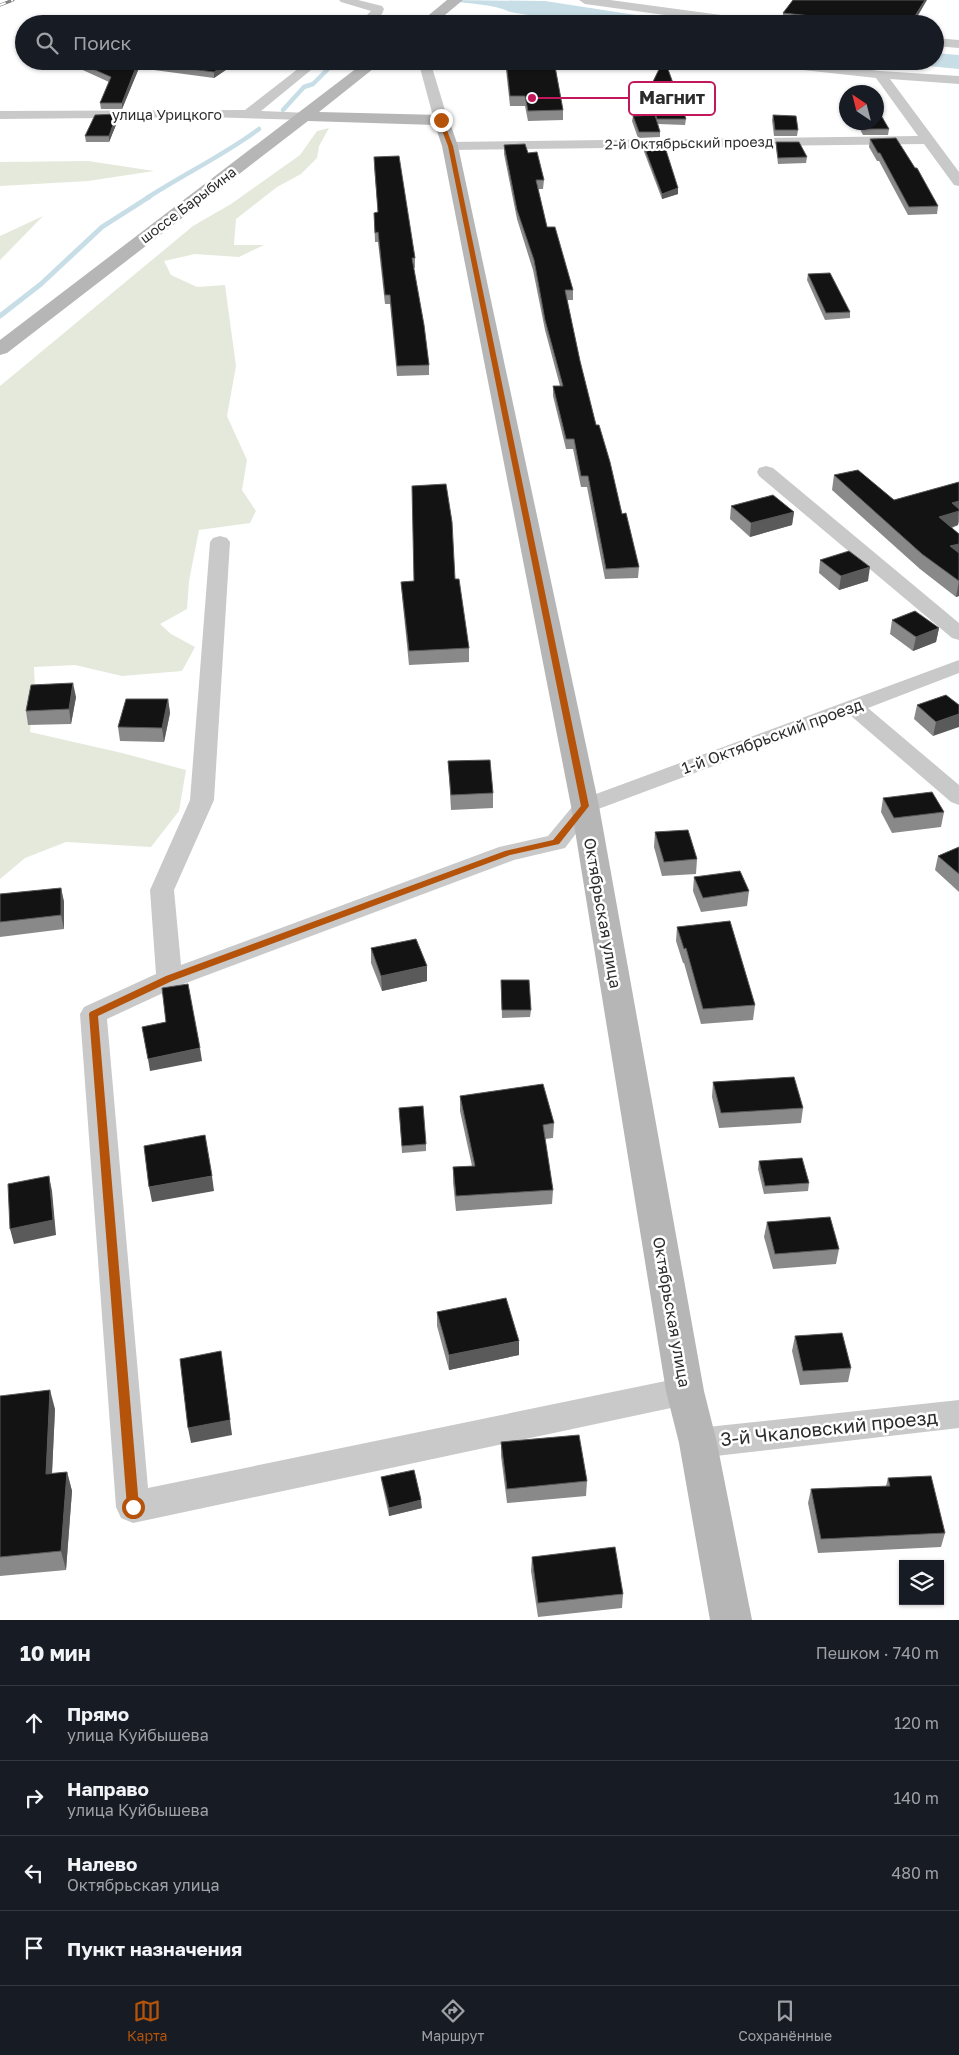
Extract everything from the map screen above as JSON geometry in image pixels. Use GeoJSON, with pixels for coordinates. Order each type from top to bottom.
{"type":"FeatureCollection","features":[{"type":"Feature","properties":{"kind":"street"},"geometry":{"type":"LineString","coordinates":[[344,0],[378,9],[376,15]]}},
{"type":"Feature","properties":{"kind":"street"},"geometry":{"type":"LineString","coordinates":[[437,15],[456,0]]}},
{"type":"Feature","properties":{"kind":"street"},"geometry":{"type":"LineString","coordinates":[[585,0],[693,15]]}},
{"type":"Feature","properties":{"kind":"street"},"geometry":{"type":"LineString","coordinates":[[944,43],[959,44]]}},
{"type":"Feature","properties":{"kind":"street"},"geometry":{"type":"LineString","coordinates":[[247,115],[304,70]]}},
{"type":"Feature","properties":{"kind":"street","name":"шоссе Барыбина"},"geometry":{"type":"LineString","coordinates":[[0,349],[364,70]]}},
{"type":"Feature","properties":{"kind":"street","name":"Октябрьская улица"},"geometry":{"type":"LineString","coordinates":[[427,70],[446,133],[585,806],[686,1391],[698,1443],[731,1620]]}},
{"type":"Feature","properties":{"kind":"street"},"geometry":{"type":"LineString","coordinates":[[842,70],[959,80]]}},
{"type":"Feature","properties":{"kind":"street"},"geometry":{"type":"LineString","coordinates":[[880,74],[959,182]]}},
{"type":"Feature","properties":{"kind":"street","name":"улица Урицкого"},"geometry":{"type":"LineString","coordinates":[[0,115],[206,114],[305,116]]}},
{"type":"Feature","properties":{"kind":"street"},"geometry":{"type":"LineString","coordinates":[[305,116],[446,133]]}},
{"type":"Feature","properties":{"kind":"street","name":"2-й Октябрьский проезд"},"geometry":{"type":"LineString","coordinates":[[446,133],[928,140]]}},
{"type":"Feature","properties":{"kind":"street"},"geometry":{"type":"LineString","coordinates":[[766,472],[959,634]]}},
{"type":"Feature","properties":{"kind":"street"},"geometry":{"type":"LineString","coordinates":[[169,978],[162,890],[202,800],[220,542]]}},
{"type":"Feature","properties":{"kind":"street","name":"1-й Октябрьский проезд"},"geometry":{"type":"LineString","coordinates":[[585,806],[959,666]]}},
{"type":"Feature","properties":{"kind":"street"},"geometry":{"type":"LineString","coordinates":[[853,706],[959,797]]}},
{"type":"Feature","properties":{"kind":"street"},"geometry":{"type":"LineString","coordinates":[[585,806],[556,842],[508,853],[169,978],[94,1014],[133,1507],[686,1391]]}},
{"type":"Feature","properties":{"kind":"street","name":"3-й Чкаловский проезд"},"geometry":{"type":"LineString","coordinates":[[698,1443],[959,1414]]}},
{"type":"Feature","properties":{"kind":"shaded area"},"geometry":{"type":"Polygon","coordinates":[[[329,128],[319,146],[317,158],[301,174],[277,187],[236,219],[234,245],[264,245],[239,257],[195,254],[164,261],[171,275],[197,287],[225,285],[236,366],[227,416],[247,460],[242,490],[256,511],[250,523],[199,530],[189,581],[187,609],[160,624],[171,634],[195,647],[182,671],[122,676],[75,665],[34,667],[35,689],[30,732],[186,770],[179,811],[151,847],[66,842],[25,858],[0,879],[0,386],[193,226],[231,204],[300,155],[317,131],[329,128]]]}},
{"type":"Feature","properties":{"kind":"shaded area"},"geometry":{"type":"Polygon","coordinates":[[[88,161],[154,171],[88,181],[0,186],[0,162],[88,161]]]}},
{"type":"Feature","properties":{"kind":"shaded area"},"geometry":{"type":"Polygon","coordinates":[[[43,216],[0,260],[0,236],[43,216]]]}},
{"type":"Feature","properties":{"kind":"water"},"geometry":{"type":"Polygon","coordinates":[[[449,0],[545,1],[636,15],[528,15],[449,0]]]}},
{"type":"Feature","properties":{"kind":"water"},"geometry":{"type":"Polygon","coordinates":[[[944,54],[959,55],[959,69],[944,68],[944,54]]]}},
{"type":"Feature","properties":{"kind":"building"},"geometry":{"type":"Polygon","coordinates":[[[793,0],[925,0],[916,15],[802,15],[783,13],[793,0]]]}},
{"type":"Feature","properties":{"kind":"building"},"geometry":{"type":"Polygon","coordinates":[[[95,70],[135,70],[122,103],[100,103],[111,77],[95,70]]]}},
{"type":"Feature","properties":{"kind":"building"},"geometry":{"type":"Polygon","coordinates":[[[199,70],[217,70],[214,72],[199,70]]]}},
{"type":"Feature","properties":{"kind":"building"},"geometry":{"type":"Polygon","coordinates":[[[507,70],[556,70],[563,110],[528,111],[525,96],[510,96],[507,70]]]}},
{"type":"Feature","properties":{"kind":"building"},"geometry":{"type":"Polygon","coordinates":[[[659,70],[668,70],[686,119],[657,119],[648,92],[659,70]]]}},
{"type":"Feature","properties":{"kind":"building"},"geometry":{"type":"Polygon","coordinates":[[[117,114],[109,136],[85,136],[95,115],[117,114]]]}},
{"type":"Feature","properties":{"kind":"building"},"geometry":{"type":"Polygon","coordinates":[[[655,115],[660,132],[639,132],[633,116],[655,115]]]}},
{"type":"Feature","properties":{"kind":"building"},"geometry":{"type":"Polygon","coordinates":[[[773,115],[796,116],[798,130],[775,130],[773,115]]]}},
{"type":"Feature","properties":{"kind":"building"},"geometry":{"type":"Polygon","coordinates":[[[884,120],[889,129],[884,129],[884,120]]]}},
{"type":"Feature","properties":{"kind":"building"},"geometry":{"type":"Polygon","coordinates":[[[896,138],[915,168],[917,168],[938,206],[909,207],[880,153],[878,153],[870,139],[896,138]]]}},
{"type":"Feature","properties":{"kind":"building"},"geometry":{"type":"Polygon","coordinates":[[[776,142],[799,142],[807,157],[778,158],[776,142]]]}},
{"type":"Feature","properties":{"kind":"building"},"geometry":{"type":"Polygon","coordinates":[[[525,144],[528,153],[537,152],[544,180],[536,180],[547,227],[555,227],[573,290],[565,290],[580,361],[596,425],[599,425],[610,462],[622,514],[626,513],[639,567],[606,569],[588,476],[581,476],[574,439],[566,439],[553,386],[563,386],[545,320],[534,260],[517,210],[504,145],[525,144]]]}},
{"type":"Feature","properties":{"kind":"building"},"geometry":{"type":"Polygon","coordinates":[[[643,144],[664,144],[678,188],[662,194],[643,144]]]}},
{"type":"Feature","properties":{"kind":"building"},"geometry":{"type":"Polygon","coordinates":[[[399,156],[415,258],[412,258],[429,365],[397,366],[390,295],[385,295],[378,232],[375,233],[374,213],[378,212],[374,157],[399,156]]]}},
{"type":"Feature","properties":{"kind":"building"},"geometry":{"type":"Polygon","coordinates":[[[830,273],[850,312],[826,313],[808,274],[830,273]]]}},
{"type":"Feature","properties":{"kind":"building"},"geometry":{"type":"Polygon","coordinates":[[[858,470],[894,500],[959,482],[959,501],[952,503],[959,511],[939,517],[959,534],[959,544],[950,546],[959,553],[959,581],[922,554],[834,475],[858,470]]]}},
{"type":"Feature","properties":{"kind":"building"},"geometry":{"type":"Polygon","coordinates":[[[446,484],[452,522],[455,579],[459,579],[469,648],[409,651],[401,582],[414,581],[412,486],[446,484]]]}},
{"type":"Feature","properties":{"kind":"building"},"geometry":{"type":"Polygon","coordinates":[[[773,495],[794,512],[751,523],[731,506],[773,495]]]}},
{"type":"Feature","properties":{"kind":"building"},"geometry":{"type":"Polygon","coordinates":[[[849,551],[870,567],[841,576],[820,560],[849,551]]]}},
{"type":"Feature","properties":{"kind":"building"},"geometry":{"type":"Polygon","coordinates":[[[915,611],[939,628],[916,637],[892,620],[915,611]]]}},
{"type":"Feature","properties":{"kind":"building"},"geometry":{"type":"Polygon","coordinates":[[[73,683],[69,709],[26,711],[31,685],[73,683]]]}},
{"type":"Feature","properties":{"kind":"building"},"geometry":{"type":"Polygon","coordinates":[[[946,695],[959,705],[959,714],[936,722],[917,705],[946,695]]]}},
{"type":"Feature","properties":{"kind":"building"},"geometry":{"type":"Polygon","coordinates":[[[126,699],[168,699],[162,728],[118,727],[126,699]]]}},
{"type":"Feature","properties":{"kind":"building"},"geometry":{"type":"Polygon","coordinates":[[[490,760],[493,793],[451,795],[448,761],[490,760]]]}},
{"type":"Feature","properties":{"kind":"building"},"geometry":{"type":"Polygon","coordinates":[[[932,792],[944,812],[894,818],[883,798],[932,792]]]}},
{"type":"Feature","properties":{"kind":"building"},"geometry":{"type":"Polygon","coordinates":[[[688,830],[697,859],[664,862],[655,832],[688,830]]]}},
{"type":"Feature","properties":{"kind":"building"},"geometry":{"type":"Polygon","coordinates":[[[959,847],[959,874],[938,856],[959,847]]]}},
{"type":"Feature","properties":{"kind":"building"},"geometry":{"type":"Polygon","coordinates":[[[740,871],[749,891],[703,898],[694,877],[740,871]]]}},
{"type":"Feature","properties":{"kind":"building"},"geometry":{"type":"Polygon","coordinates":[[[61,888],[61,915],[0,922],[0,894],[61,888]]]}},
{"type":"Feature","properties":{"kind":"building"},"geometry":{"type":"Polygon","coordinates":[[[730,921],[755,1005],[703,1009],[686,948],[684,949],[677,927],[730,921]]]}},
{"type":"Feature","properties":{"kind":"building"},"geometry":{"type":"Polygon","coordinates":[[[416,939],[427,966],[381,976],[371,948],[416,939]]]}},
{"type":"Feature","properties":{"kind":"building"},"geometry":{"type":"Polygon","coordinates":[[[501,980],[529,980],[531,1010],[502,1010],[501,980]]]}},
{"type":"Feature","properties":{"kind":"building"},"geometry":{"type":"Polygon","coordinates":[[[188,984],[200,1048],[148,1059],[142,1027],[166,1022],[162,988],[188,984]]]}},
{"type":"Feature","properties":{"kind":"building"},"geometry":{"type":"Polygon","coordinates":[[[794,1077],[803,1108],[721,1113],[713,1082],[794,1077]]]}},
{"type":"Feature","properties":{"kind":"building"},"geometry":{"type":"Polygon","coordinates":[[[543,1084],[554,1123],[543,1125],[553,1190],[456,1196],[453,1167],[475,1166],[460,1096],[543,1084]]]}},
{"type":"Feature","properties":{"kind":"building"},"geometry":{"type":"Polygon","coordinates":[[[423,1106],[426,1144],[402,1146],[399,1108],[423,1106]]]}},
{"type":"Feature","properties":{"kind":"building"},"geometry":{"type":"Polygon","coordinates":[[[205,1135],[212,1176],[149,1187],[144,1146],[205,1135]]]}},
{"type":"Feature","properties":{"kind":"building"},"geometry":{"type":"Polygon","coordinates":[[[802,1158],[809,1183],[765,1186],[759,1161],[802,1158]]]}},
{"type":"Feature","properties":{"kind":"building"},"geometry":{"type":"Polygon","coordinates":[[[49,1176],[53,1220],[10,1229],[8,1184],[49,1176]]]}},
{"type":"Feature","properties":{"kind":"building"},"geometry":{"type":"Polygon","coordinates":[[[830,1217],[839,1249],[775,1254],[767,1222],[830,1217]]]}},
{"type":"Feature","properties":{"kind":"building"},"geometry":{"type":"Polygon","coordinates":[[[506,1298],[519,1341],[449,1355],[437,1312],[506,1298]]]}},
{"type":"Feature","properties":{"kind":"building"},"geometry":{"type":"Polygon","coordinates":[[[842,1333],[851,1368],[803,1371],[795,1336],[842,1333]]]}},
{"type":"Feature","properties":{"kind":"building"},"geometry":{"type":"Polygon","coordinates":[[[221,1351],[230,1420],[188,1428],[180,1359],[221,1351]]]}},
{"type":"Feature","properties":{"kind":"building"},"geometry":{"type":"Polygon","coordinates":[[[50,1390],[46,1474],[67,1472],[61,1551],[0,1557],[0,1396],[50,1390]]]}},
{"type":"Feature","properties":{"kind":"building"},"geometry":{"type":"Polygon","coordinates":[[[579,1435],[587,1481],[507,1489],[501,1442],[579,1435]]]}},
{"type":"Feature","properties":{"kind":"building"},"geometry":{"type":"Polygon","coordinates":[[[414,1470],[421,1500],[389,1508],[381,1477],[414,1470]]]}},
{"type":"Feature","properties":{"kind":"building"},"geometry":{"type":"Polygon","coordinates":[[[931,1476],[945,1533],[821,1539],[811,1489],[890,1486],[888,1478],[931,1476]]]}},
{"type":"Feature","properties":{"kind":"building"},"geometry":{"type":"Polygon","coordinates":[[[615,1547],[623,1594],[538,1603],[532,1557],[615,1547]]]}},
{"type":"Feature","properties":{"kind":"waterway"},"geometry":{"type":"LineString","coordinates":[[283,110],[304,87],[313,84],[327,70]]}},
{"type":"Feature","properties":{"kind":"waterway"},"geometry":{"type":"LineString","coordinates":[[147,198],[259,129]]}},
{"type":"Feature","properties":{"kind":"waterway"},"geometry":{"type":"LineString","coordinates":[[0,316],[41,284],[102,227],[149,197]]}},
{"type":"Feature","properties":{"kind":"railway"},"geometry":{"type":"LineString","coordinates":[[0,5],[13,0]]}},
{"type":"Feature","properties":{"kind":"place","name":"Магнит"},"geometry":{"type":"Point","coordinates":[532,98]}},
{"type":"Feature","properties":{"kind":"route"},"geometry":{"type":"LineString","coordinates":[[133,1507],[94,1014],[169,978],[508,853],[556,842],[585,806],[450,146],[441,120]]}}]}
